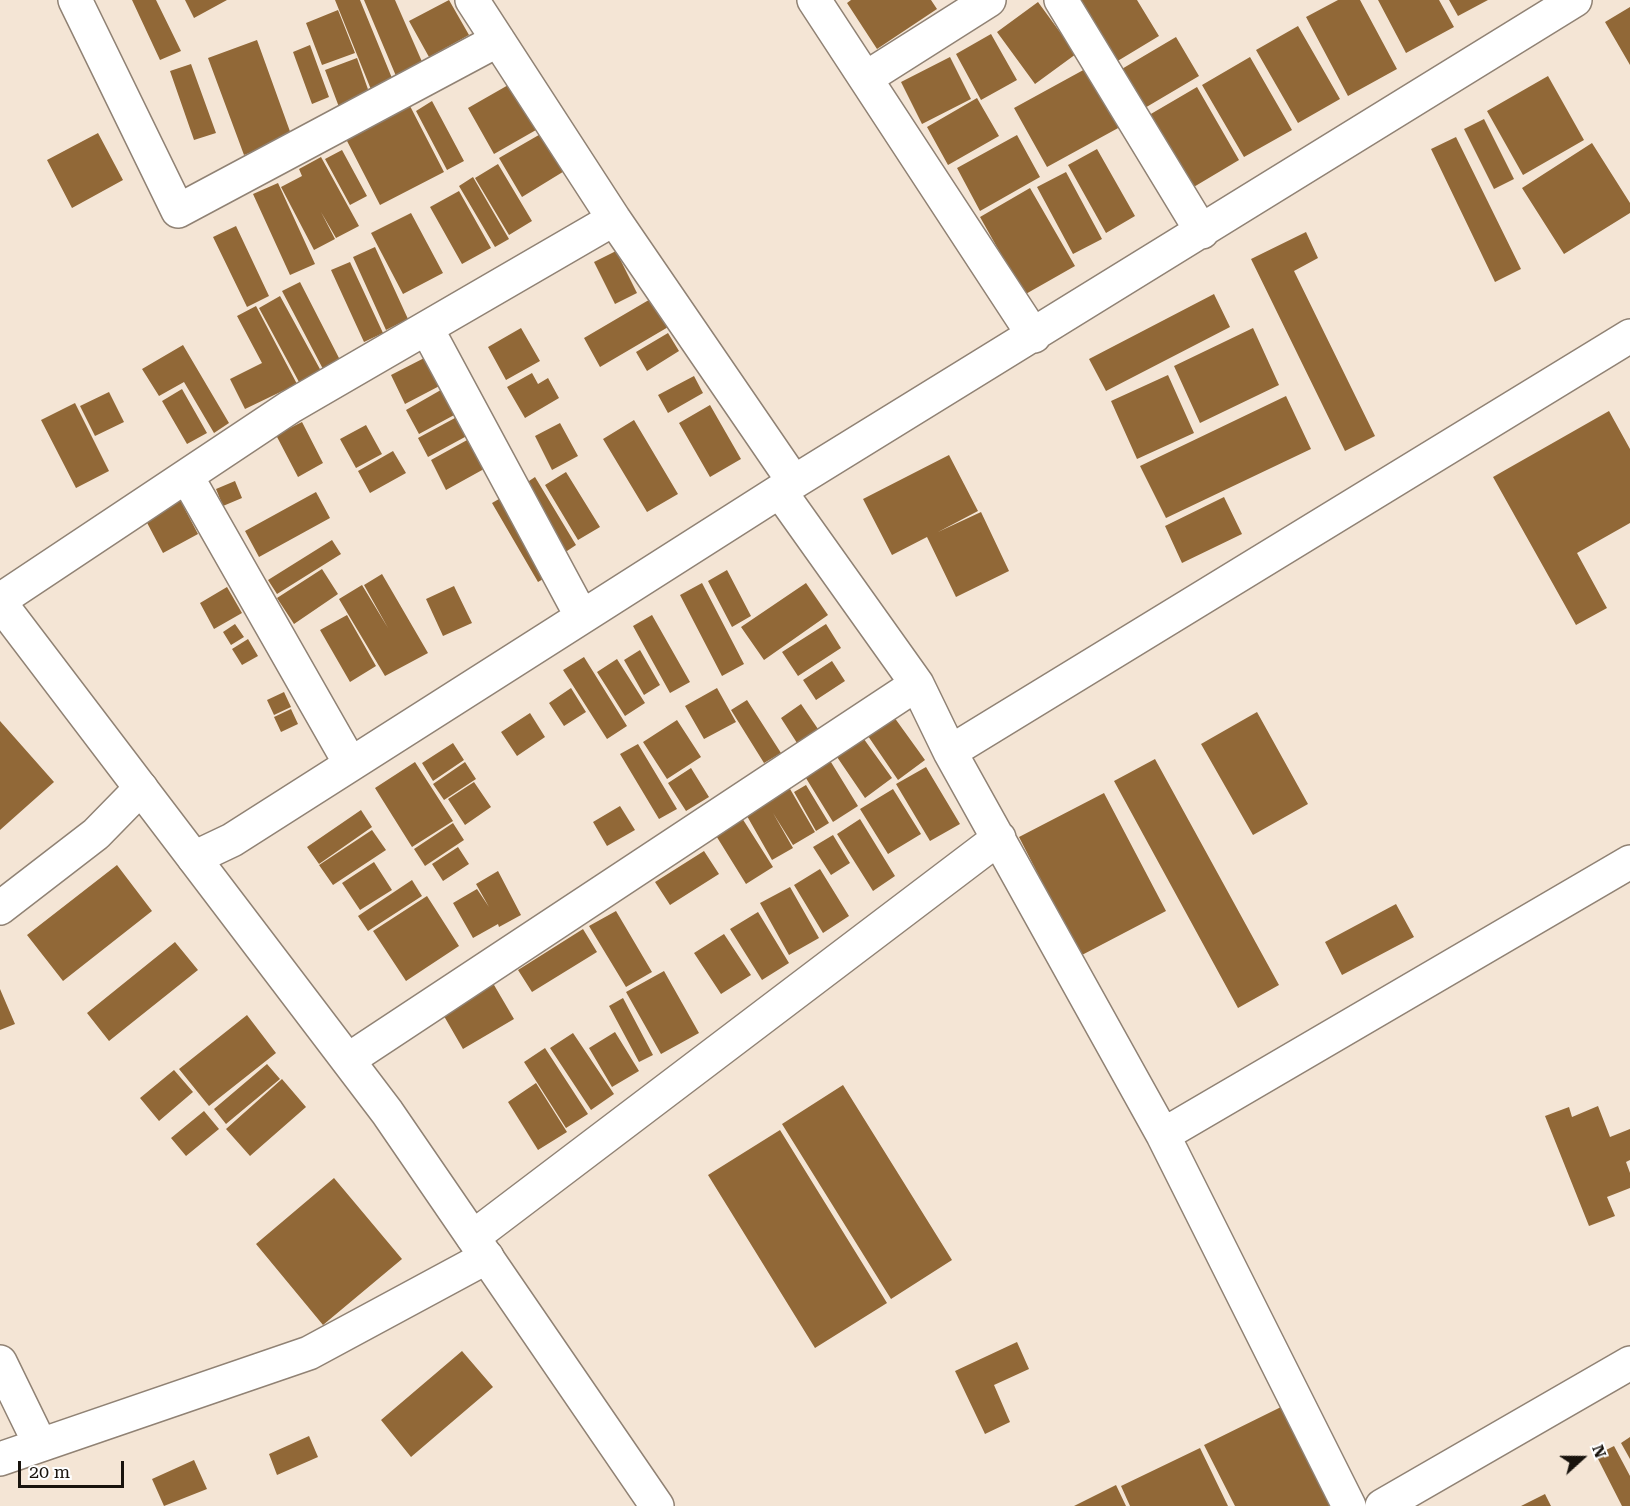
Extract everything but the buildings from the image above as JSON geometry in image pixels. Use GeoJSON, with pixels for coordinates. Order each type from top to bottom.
{"type":"FeatureCollection","features":[{"type":"Feature","properties":{"kind":"street"},"geometry":{"type":"LineString","coordinates":[[75,0],[178,211],[498,40]]}},
{"type":"Feature","properties":{"kind":"street"},"geometry":{"type":"LineString","coordinates":[[472,0],[614,219],[794,482]]}},
{"type":"Feature","properties":{"kind":"street"},"geometry":{"type":"LineString","coordinates":[[814,0],[1034,336]]}},
{"type":"Feature","properties":{"kind":"street"},"geometry":{"type":"LineString","coordinates":[[866,78],[989,0]]}},
{"type":"Feature","properties":{"kind":"street"},"geometry":{"type":"LineString","coordinates":[[1061,0],[1202,232]]}},
{"type":"Feature","properties":{"kind":"street"},"geometry":{"type":"LineString","coordinates":[[194,858],[231,840],[794,482],[1034,336],[1575,0]]}},
{"type":"Feature","properties":{"kind":"street"},"geometry":{"type":"LineString","coordinates":[[614,219],[291,407],[0,602],[387,1112],[657,1506]]}},
{"type":"Feature","properties":{"kind":"street"},"geometry":{"type":"LineString","coordinates":[[427,329],[582,617]]}},
{"type":"Feature","properties":{"kind":"street"},"geometry":{"type":"LineString","coordinates":[[950,752],[1630,336]]}},
{"type":"Feature","properties":{"kind":"street"},"geometry":{"type":"LineString","coordinates":[[187,477],[350,763]]}},
{"type":"Feature","properties":{"kind":"street"},"geometry":{"type":"LineString","coordinates":[[794,482],[781,493],[917,684],[950,752],[1163,1135],[1349,1506]]}},
{"type":"Feature","properties":{"kind":"street"},"geometry":{"type":"LineString","coordinates":[[348,1060],[917,684]]}},
{"type":"Feature","properties":{"kind":"street"},"geometry":{"type":"LineString","coordinates":[[0,908],[96,834],[141,788]]}},
{"type":"Feature","properties":{"kind":"street"},"geometry":{"type":"LineString","coordinates":[[0,1459],[309,1353],[480,1247],[999,838]]}},
{"type":"Feature","properties":{"kind":"street"},"geometry":{"type":"LineString","coordinates":[[1163,1135],[1630,862]]}},
{"type":"Feature","properties":{"kind":"street"},"geometry":{"type":"LineString","coordinates":[[0,1362],[40,1444]]}},
{"type":"Feature","properties":{"kind":"street"},"geometry":{"type":"LineString","coordinates":[[1382,1506],[1630,1363]]}}]}
